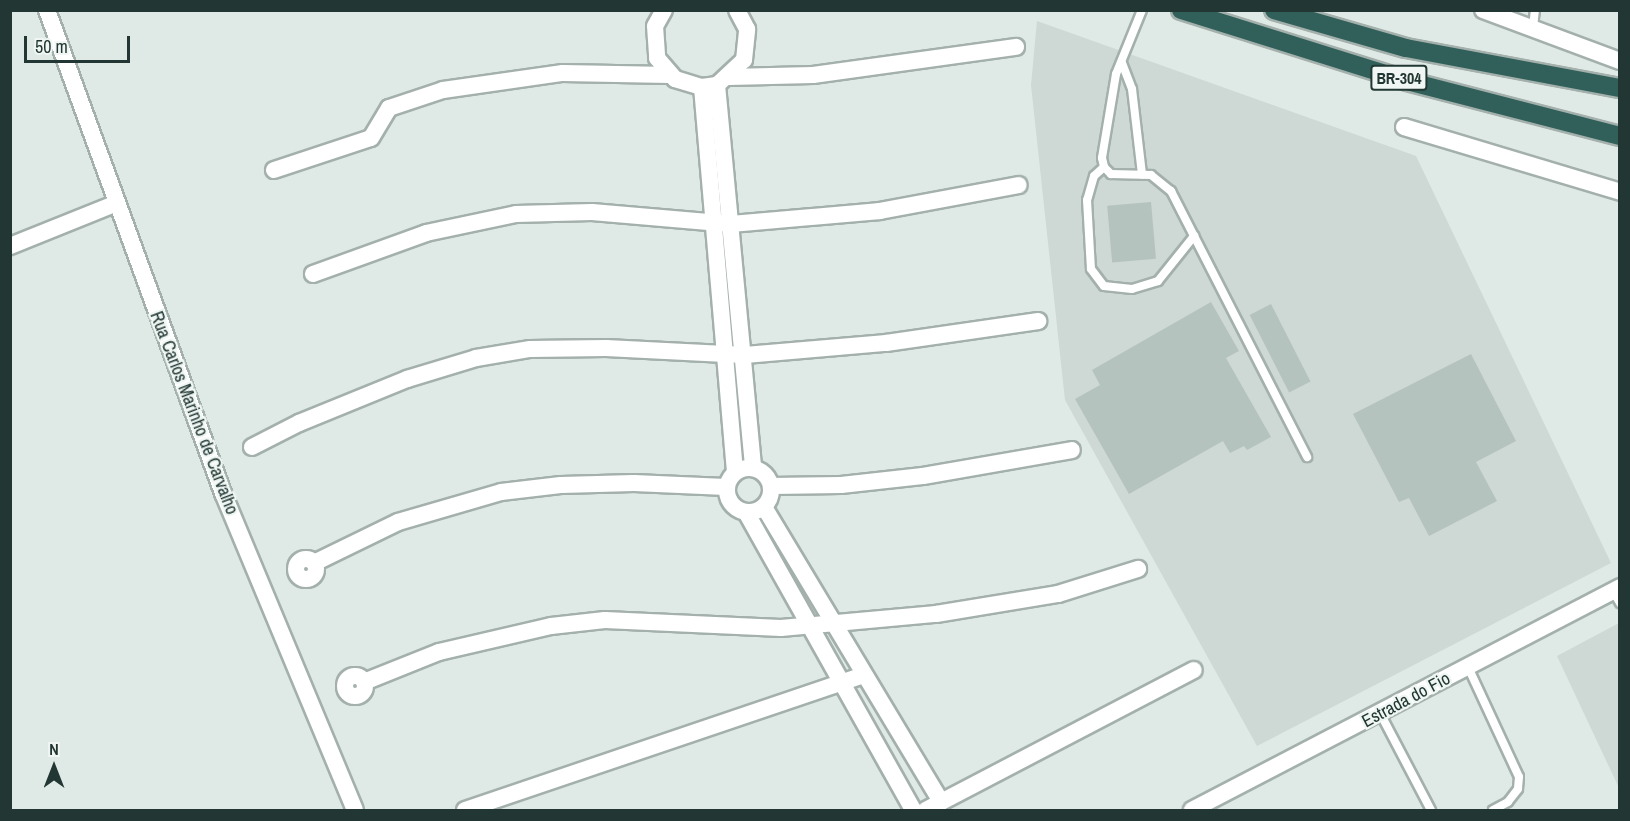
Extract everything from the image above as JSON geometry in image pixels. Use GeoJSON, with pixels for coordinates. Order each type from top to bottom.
{"type":"FeatureCollection","features":[{"type":"Feature","properties":{"kind":"highway","name":"BR-304"},"geometry":{"type":"LineString","coordinates":[[1180,10],[1407,81],[1620,136]]}},
{"type":"Feature","properties":{"kind":"highway","name":"BR-304"},"geometry":{"type":"LineString","coordinates":[[1274,10],[1406,48],[1620,88]]}},
{"type":"Feature","properties":{"kind":"street","name":"Rua Carlos Marinho de Carvalho"},"geometry":{"type":"LineString","coordinates":[[47,10],[223,493],[355,810]]}},
{"type":"Feature","properties":{"kind":"street"},"geometry":{"type":"LineString","coordinates":[[664,10],[655,26],[653,42],[657,58],[670,75],[688,85],[813,75],[1016,47]]}},
{"type":"Feature","properties":{"kind":"street"},"geometry":{"type":"LineString","coordinates":[[716,83],[744,60],[748,45],[747,29],[737,10]]}},
{"type":"Feature","properties":{"kind":"street"},"geometry":{"type":"LineString","coordinates":[[1483,10],[1620,61]]}},
{"type":"Feature","properties":{"kind":"street"},"geometry":{"type":"LineString","coordinates":[[274,170],[371,138],[389,108],[443,90],[563,73],[670,75]]}},
{"type":"Feature","properties":{"kind":"street"},"geometry":{"type":"LineString","coordinates":[[716,83],[723,223],[725,355],[735,472],[726,487],[730,504],[746,512],[913,810]]}},
{"type":"Feature","properties":{"kind":"street"},"geometry":{"type":"LineString","coordinates":[[1404,127],[1620,192]]}},
{"type":"Feature","properties":{"kind":"street"},"geometry":{"type":"LineString","coordinates":[[313,274],[426,233],[516,214],[592,212],[723,223],[880,211],[1019,185]]}},
{"type":"Feature","properties":{"kind":"street"},"geometry":{"type":"LineString","coordinates":[[10,246],[117,203]]}},
{"type":"Feature","properties":{"kind":"street"},"geometry":{"type":"LineString","coordinates":[[723,223],[745,354],[753,468]]}},
{"type":"Feature","properties":{"kind":"street"},"geometry":{"type":"LineString","coordinates":[[252,447],[299,423],[407,379],[476,358],[530,349],[606,348],[725,355],[745,354],[886,343],[1038,321]]}},
{"type":"Feature","properties":{"kind":"street"},"geometry":{"type":"LineString","coordinates":[[771,486],[841,484],[923,476],[1072,450]]}},
{"type":"Feature","properties":{"kind":"street"},"geometry":{"type":"LineString","coordinates":[[735,472],[753,468],[763,472],[771,486],[764,507],[941,802]]}},
{"type":"Feature","properties":{"kind":"street"},"geometry":{"type":"LineString","coordinates":[[314,563],[398,522],[501,492],[561,485],[634,483],[726,487]]}},
{"type":"Feature","properties":{"kind":"street"},"geometry":{"type":"LineString","coordinates":[[746,512],[764,507]]}},
{"type":"Feature","properties":{"kind":"street"},"geometry":{"type":"LineString","coordinates":[[364,682],[439,652],[551,626],[605,620],[739,627],[833,624],[992,606],[1058,594],[1138,569]]}},
{"type":"Feature","properties":{"kind":"street","name":"Estrada do Fio"},"geometry":{"type":"LineString","coordinates":[[1192,810],[1468,667],[1617,594]]}},
{"type":"Feature","properties":{"kind":"street"},"geometry":{"type":"LineString","coordinates":[[926,810],[1194,670]]}},
{"type":"Feature","properties":{"kind":"street"},"geometry":{"type":"LineString","coordinates":[[465,810],[863,675]]}},
{"type":"Feature","properties":{"kind":"lane"},"geometry":{"type":"LineString","coordinates":[[1142,10],[1112,89],[1104,168],[1094,176],[1087,200],[1091,269],[1104,286],[1132,289],[1158,281],[1194,236]]}},
{"type":"Feature","properties":{"kind":"lane"},"geometry":{"type":"LineString","coordinates":[[1533,28],[1535,10]]}},
{"type":"Feature","properties":{"kind":"lane"},"geometry":{"type":"LineString","coordinates":[[1122,63],[1132,89],[1142,174]]}},
{"type":"Feature","properties":{"kind":"lane"},"geometry":{"type":"LineString","coordinates":[[1104,168],[1111,174],[1142,174],[1165,184],[1307,457]]}},
{"type":"Feature","properties":{"kind":"lane"},"geometry":{"type":"LineString","coordinates":[[1468,667],[1519,777],[1518,789],[1508,802],[1493,810]]}},
{"type":"Feature","properties":{"kind":"lane"},"geometry":{"type":"LineString","coordinates":[[1380,713],[1431,810]]}},
{"type":"Feature","properties":{"kind":"shaded area"},"geometry":{"type":"Polygon","coordinates":[[[1037,21],[1416,156],[1611,563],[1257,746],[1065,400],[1031,85],[1037,21]]]}},
{"type":"Feature","properties":{"kind":"shaded area"},"geometry":{"type":"Polygon","coordinates":[[[1619,623],[1619,788],[1557,656],[1619,623]]]}},
{"type":"Feature","properties":{"kind":"building"},"geometry":{"type":"Polygon","coordinates":[[[1151,202],[1156,259],[1112,263],[1107,206],[1151,202]]]}},
{"type":"Feature","properties":{"kind":"building"},"geometry":{"type":"Polygon","coordinates":[[[1211,302],[1239,351],[1226,358],[1271,437],[1247,450],[1244,446],[1230,453],[1223,441],[1129,494],[1075,399],[1100,385],[1092,370],[1211,302]]]}},
{"type":"Feature","properties":{"kind":"building"},"geometry":{"type":"Polygon","coordinates":[[[1271,304],[1310,382],[1289,392],[1250,315],[1271,304]]]}},
{"type":"Feature","properties":{"kind":"building"},"geometry":{"type":"Polygon","coordinates":[[[1471,354],[1516,441],[1476,462],[1497,501],[1429,536],[1409,498],[1399,502],[1353,414],[1471,354]]]}}]}
